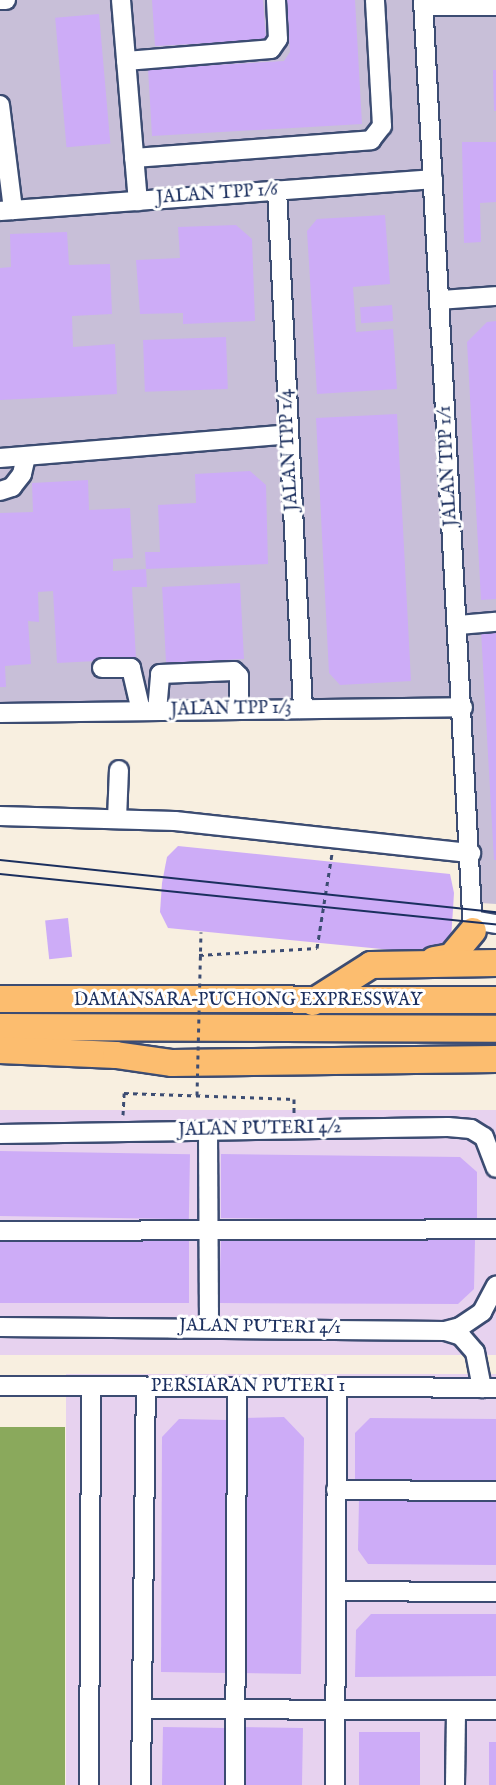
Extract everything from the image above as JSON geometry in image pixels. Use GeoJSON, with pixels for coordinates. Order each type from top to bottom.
{"type":"FeatureCollection","features":[{"type":"Feature","properties":{"kind":"highway"},"geometry":{"type":"LineString","coordinates":[[481,925],[486,954],[496,961]]}},
{"type":"Feature","properties":{"kind":"highway"},"geometry":{"type":"LineString","coordinates":[[421,962],[451,957],[481,925]]}},
{"type":"Feature","properties":{"kind":"highway"},"geometry":{"type":"LineString","coordinates":[[312,1002],[371,965],[496,961]]}},
{"type":"Feature","properties":{"kind":"highway","name":"DAMANSARA–PUCHONG EXPRESSWAY"},"geometry":{"type":"LineString","coordinates":[[0,999],[312,1002],[496,1000]]}},
{"type":"Feature","properties":{"kind":"highway","name":"DAMANSARA–PUCHONG EXPRESSWAY"},"geometry":{"type":"LineString","coordinates":[[0,1027],[496,1029]]}},
{"type":"Feature","properties":{"kind":"highway"},"geometry":{"type":"LineString","coordinates":[[116,1055],[173,1047],[350,1043],[379,1029]]}},
{"type":"Feature","properties":{"kind":"highway"},"geometry":{"type":"LineString","coordinates":[[0,1050],[116,1055],[172,1063],[496,1059]]}},
{"type":"Feature","properties":{"kind":"street"},"geometry":{"type":"LineString","coordinates":[[0,0],[6,0]]}},
{"type":"Feature","properties":{"kind":"street"},"geometry":{"type":"LineString","coordinates":[[121,0],[138,201]]}},
{"type":"Feature","properties":{"kind":"street"},"geometry":{"type":"LineString","coordinates":[[126,61],[271,49],[278,39],[276,0]]}},
{"type":"Feature","properties":{"kind":"street"},"geometry":{"type":"LineString","coordinates":[[134,158],[371,140],[382,126],[375,0]]}},
{"type":"Feature","properties":{"kind":"street"},"geometry":{"type":"LineString","coordinates":[[423,3],[496,6]]}},
{"type":"Feature","properties":{"kind":"street","name":"JALAN TPP 1/1"},"geometry":{"type":"LineString","coordinates":[[423,3],[471,853],[481,925]]}},
{"type":"Feature","properties":{"kind":"street"},"geometry":{"type":"LineString","coordinates":[[0,105],[7,210]]}},
{"type":"Feature","properties":{"kind":"street","name":"JALAN TPP 1/6"},"geometry":{"type":"LineString","coordinates":[[7,210],[434,179]]}},
{"type":"Feature","properties":{"kind":"street","name":"JALAN TPP 1/4"},"geometry":{"type":"LineString","coordinates":[[277,190],[303,709]]}},
{"type":"Feature","properties":{"kind":"street"},"geometry":{"type":"LineString","coordinates":[[440,300],[496,296]]}},
{"type":"Feature","properties":{"kind":"street"},"geometry":{"type":"LineString","coordinates":[[0,458],[289,434]]}},
{"type":"Feature","properties":{"kind":"street"},"geometry":{"type":"LineString","coordinates":[[0,491],[12,487],[22,474],[26,456]]}},
{"type":"Feature","properties":{"kind":"street"},"geometry":{"type":"LineString","coordinates":[[459,625],[496,622]]}},
{"type":"Feature","properties":{"kind":"street"},"geometry":{"type":"LineString","coordinates":[[102,668],[130,668],[149,711]]}},
{"type":"Feature","properties":{"kind":"street"},"geometry":{"type":"LineString","coordinates":[[149,711],[160,674],[234,671],[238,676],[239,710]]}},
{"type":"Feature","properties":{"kind":"street","name":"JALAN TPP 1/3"},"geometry":{"type":"LineString","coordinates":[[0,713],[463,707]]}},
{"type":"Feature","properties":{"kind":"street"},"geometry":{"type":"LineString","coordinates":[[117,819],[119,770]]}},
{"type":"Feature","properties":{"kind":"street"},"geometry":{"type":"LineString","coordinates":[[0,816],[175,821],[471,853]]}},
{"type":"Feature","properties":{"kind":"street","name":"JALAN PUTERI 4/2"},"geometry":{"type":"LineString","coordinates":[[0,1134],[448,1127],[471,1129],[490,1137],[496,1168]]}},
{"type":"Feature","properties":{"kind":"street"},"geometry":{"type":"LineString","coordinates":[[208,1131],[209,1327]]}},
{"type":"Feature","properties":{"kind":"street"},"geometry":{"type":"LineString","coordinates":[[0,1231],[496,1229]]}},
{"type":"Feature","properties":{"kind":"street"},"geometry":{"type":"LineString","coordinates":[[445,1331],[460,1327],[482,1312],[496,1287]]}},
{"type":"Feature","properties":{"kind":"street","name":"JALAN PUTERI 4/1"},"geometry":{"type":"LineString","coordinates":[[0,1326],[445,1331]]}},
{"type":"Feature","properties":{"kind":"street"},"geometry":{"type":"LineString","coordinates":[[445,1331],[461,1336],[475,1352],[489,1388]]}},
{"type":"Feature","properties":{"kind":"street","name":"PERSIARAN PUTERI 1"},"geometry":{"type":"LineString","coordinates":[[0,1386],[489,1388]]}},
{"type":"Feature","properties":{"kind":"street"},"geometry":{"type":"LineString","coordinates":[[88,1785],[91,1387]]}},
{"type":"Feature","properties":{"kind":"street"},"geometry":{"type":"LineString","coordinates":[[141,1785],[146,1387]]}},
{"type":"Feature","properties":{"kind":"street"},"geometry":{"type":"LineString","coordinates":[[235,1785],[237,1387]]}},
{"type":"Feature","properties":{"kind":"street"},"geometry":{"type":"LineString","coordinates":[[335,1785],[337,1388]]}},
{"type":"Feature","properties":{"kind":"street"},"geometry":{"type":"LineString","coordinates":[[336,1490],[496,1491]]}},
{"type":"Feature","properties":{"kind":"street"},"geometry":{"type":"LineString","coordinates":[[336,1591],[496,1592]]}},
{"type":"Feature","properties":{"kind":"street"},"geometry":{"type":"LineString","coordinates":[[142,1709],[496,1710]]}},
{"type":"Feature","properties":{"kind":"street"},"geometry":{"type":"LineString","coordinates":[[455,1785],[456,1710]]}},
{"type":"Feature","properties":{"kind":"path"},"geometry":{"type":"LineString","coordinates":[[199,955],[317,948],[335,838]]}},
{"type":"Feature","properties":{"kind":"path"},"geometry":{"type":"LineString","coordinates":[[197,1095],[201,932]]}},
{"type":"Feature","properties":{"kind":"path"},"geometry":{"type":"LineString","coordinates":[[123,1132],[124,1093],[294,1099]]}},
{"type":"Feature","properties":{"kind":"shaded area"},"geometry":{"type":"Polygon","coordinates":[[[0,0],[496,0],[496,904],[465,902],[452,719],[0,721],[0,0]]]}},
{"type":"Feature","properties":{"kind":"shaded area"},"geometry":{"type":"Polygon","coordinates":[[[0,1110],[496,1110],[496,1355],[0,1355],[0,1110]]]}},
{"type":"Feature","properties":{"kind":"shaded area"},"geometry":{"type":"Polygon","coordinates":[[[66,1374],[496,1374],[496,1785],[66,1785],[66,1374]]]}},
{"type":"Feature","properties":{"kind":"green space"},"geometry":{"type":"Polygon","coordinates":[[[0,1427],[65,1427],[65,1785],[0,1785],[0,1427]]]}},
{"type":"Feature","properties":{"kind":"building"},"geometry":{"type":"Polygon","coordinates":[[[152,0],[263,0],[266,40],[155,46],[152,0]]]}},
{"type":"Feature","properties":{"kind":"building"},"geometry":{"type":"Polygon","coordinates":[[[287,0],[355,0],[362,124],[152,136],[148,69],[284,61],[290,52],[287,0]]]}},
{"type":"Feature","properties":{"kind":"building"},"geometry":{"type":"Polygon","coordinates":[[[99,14],[110,144],[66,147],[55,18],[99,14]]]}},
{"type":"Feature","properties":{"kind":"building"},"geometry":{"type":"Polygon","coordinates":[[[493,70],[496,70],[496,111],[494,111],[493,70]]]}},
{"type":"Feature","properties":{"kind":"building"},"geometry":{"type":"Polygon","coordinates":[[[462,142],[496,142],[496,202],[480,203],[481,242],[464,243],[462,142]]]}},
{"type":"Feature","properties":{"kind":"building"},"geometry":{"type":"Polygon","coordinates":[[[385,215],[390,284],[353,287],[356,332],[393,329],[397,389],[317,394],[307,231],[317,219],[385,215]]]}},
{"type":"Feature","properties":{"kind":"building"},"geometry":{"type":"Polygon","coordinates":[[[236,225],[252,239],[255,321],[183,324],[183,313],[140,314],[136,260],[180,258],[178,227],[236,225]]]}},
{"type":"Feature","properties":{"kind":"building"},"geometry":{"type":"Polygon","coordinates":[[[67,232],[69,265],[110,264],[112,314],[72,316],[73,347],[115,344],[117,394],[0,400],[0,268],[11,267],[10,234],[67,232]]]}},
{"type":"Feature","properties":{"kind":"building"},"geometry":{"type":"Polygon","coordinates":[[[392,305],[393,321],[361,323],[360,307],[392,305]]]}},
{"type":"Feature","properties":{"kind":"building"},"geometry":{"type":"Polygon","coordinates":[[[496,321],[496,599],[481,600],[467,342],[487,322],[496,321]]]}},
{"type":"Feature","properties":{"kind":"building"},"geometry":{"type":"Polygon","coordinates":[[[226,337],[228,389],[145,392],[143,340],[226,337]]]}},
{"type":"Feature","properties":{"kind":"building"},"geometry":{"type":"Polygon","coordinates":[[[397,414],[411,681],[340,685],[329,673],[316,418],[397,414]]]}},
{"type":"Feature","properties":{"kind":"building"},"geometry":{"type":"Polygon","coordinates":[[[250,471],[266,485],[268,564],[146,569],[145,552],[160,552],[158,505],[196,503],[195,474],[250,471]]]}},
{"type":"Feature","properties":{"kind":"building"},"geometry":{"type":"Polygon","coordinates":[[[88,480],[89,510],[130,508],[133,558],[113,559],[113,571],[146,569],[147,587],[132,587],[136,659],[57,663],[53,591],[38,592],[39,622],[28,621],[31,664],[5,666],[6,687],[0,687],[0,513],[33,512],[32,483],[88,480]]]}},
{"type":"Feature","properties":{"kind":"building"},"geometry":{"type":"Polygon","coordinates":[[[240,583],[244,659],[166,663],[162,587],[240,583]]]}},
{"type":"Feature","properties":{"kind":"building"},"geometry":{"type":"Polygon","coordinates":[[[496,630],[496,860],[494,860],[481,631],[496,630]]]}},
{"type":"Feature","properties":{"kind":"building"},"geometry":{"type":"Polygon","coordinates":[[[178,846],[450,874],[454,893],[451,940],[443,955],[168,928],[160,912],[162,883],[167,857],[178,846]]]}},
{"type":"Feature","properties":{"kind":"building"},"geometry":{"type":"Polygon","coordinates":[[[68,918],[72,957],[49,959],[45,920],[68,918]]]}},
{"type":"Feature","properties":{"kind":"building"},"geometry":{"type":"Polygon","coordinates":[[[0,1151],[190,1154],[189,1219],[0,1216],[0,1151]]]}},
{"type":"Feature","properties":{"kind":"building"},"geometry":{"type":"Polygon","coordinates":[[[221,1154],[460,1157],[477,1172],[477,1221],[221,1218],[221,1154]]]}},
{"type":"Feature","properties":{"kind":"building"},"geometry":{"type":"Polygon","coordinates":[[[0,1239],[189,1239],[189,1303],[0,1303],[0,1239]]]}},
{"type":"Feature","properties":{"kind":"building"},"geometry":{"type":"Polygon","coordinates":[[[221,1239],[475,1240],[474,1289],[458,1304],[219,1303],[221,1239]]]}},
{"type":"Feature","properties":{"kind":"building"},"geometry":{"type":"Polygon","coordinates":[[[284,1417],[304,1438],[301,1674],[240,1673],[241,1418],[284,1417]]]}},
{"type":"Feature","properties":{"kind":"building"},"geometry":{"type":"Polygon","coordinates":[[[370,1418],[496,1419],[496,1482],[355,1481],[355,1433],[370,1418]]]}},
{"type":"Feature","properties":{"kind":"building"},"geometry":{"type":"Polygon","coordinates":[[[179,1419],[227,1420],[227,1673],[161,1672],[162,1437],[179,1419]]]}},
{"type":"Feature","properties":{"kind":"building"},"geometry":{"type":"Polygon","coordinates":[[[359,1500],[496,1502],[496,1565],[368,1564],[358,1550],[359,1500]]]}},
{"type":"Feature","properties":{"kind":"building"},"geometry":{"type":"Polygon","coordinates":[[[371,1614],[496,1614],[496,1676],[355,1677],[356,1630],[371,1614]]]}},
{"type":"Feature","properties":{"kind":"building"},"geometry":{"type":"Polygon","coordinates":[[[163,1727],[227,1728],[226,1785],[162,1785],[163,1727]]]}},
{"type":"Feature","properties":{"kind":"building"},"geometry":{"type":"Polygon","coordinates":[[[240,1727],[303,1728],[302,1785],[239,1785],[240,1727]]]}},
{"type":"Feature","properties":{"kind":"building"},"geometry":{"type":"Polygon","coordinates":[[[359,1732],[420,1732],[420,1785],[359,1785],[359,1732]]]}},
{"type":"Feature","properties":{"kind":"building"},"geometry":{"type":"Polygon","coordinates":[[[489,1742],[496,1742],[496,1785],[489,1785],[489,1742]]]}},
{"type":"Feature","properties":{"kind":"tram line"},"geometry":{"type":"LineString","coordinates":[[0,860],[496,912]]}},
{"type":"Feature","properties":{"kind":"tram line"},"geometry":{"type":"LineString","coordinates":[[0,874],[496,924]]}}]}
